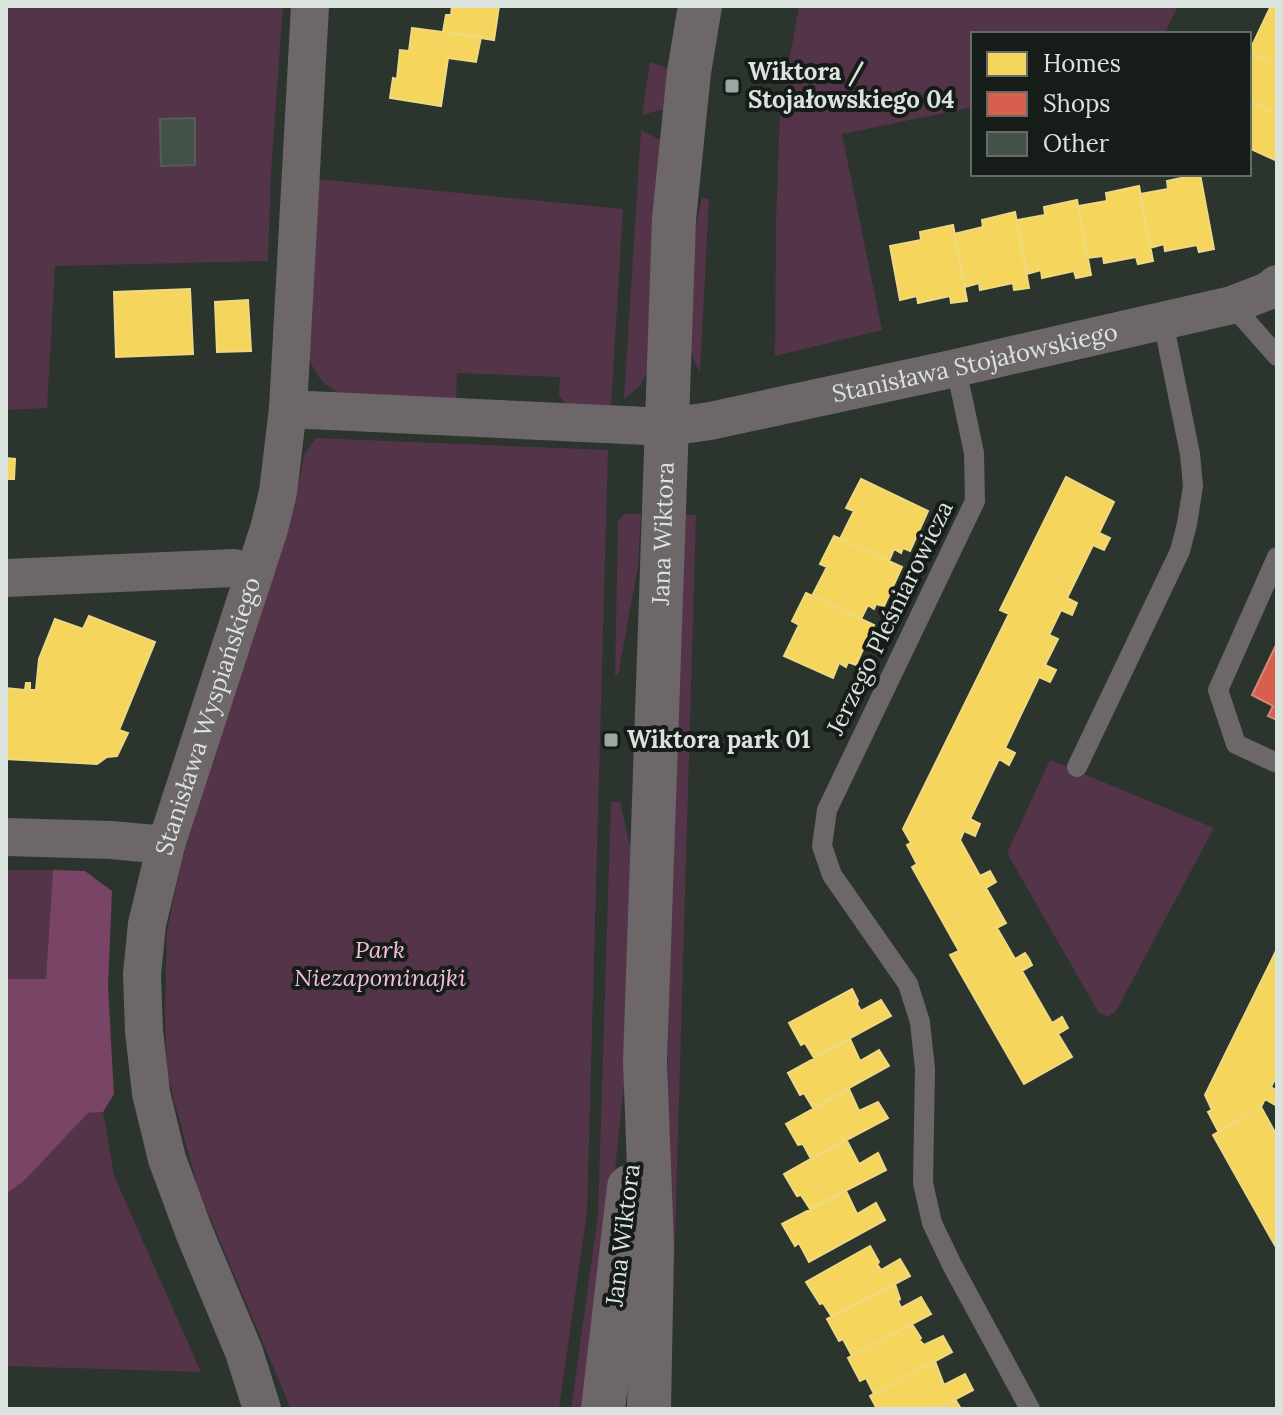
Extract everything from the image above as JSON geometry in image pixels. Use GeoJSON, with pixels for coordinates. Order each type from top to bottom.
{"type":"FeatureCollection","features":[{"type":"Feature","properties":{"kind":"street","name":"Stanisława Wyspiańskiego"},"geometry":{"type":"LineString","coordinates":[[262,1409],[244,1352],[167,1159],[151,1093],[142,974],[147,924],[166,845],[269,529],[278,492],[288,409],[310,6]]}},
{"type":"Feature","properties":{"kind":"street","name":"Jana Wiktora"},"geometry":{"type":"LineString","coordinates":[[649,1409],[652,1245],[645,1062],[674,219],[689,72],[700,6]]}},
{"type":"Feature","properties":{"kind":"street","name":"Stanisława Stojałowskiego"},"geometry":{"type":"LineString","coordinates":[[288,409],[668,427],[710,421],[956,368],[1232,305],[1268,291],[1277,284]]}},
{"type":"Feature","properties":{"kind":"street"},"geometry":{"type":"LineString","coordinates":[[6,578],[234,568],[254,575]]}},
{"type":"Feature","properties":{"kind":"street"},"geometry":{"type":"LineString","coordinates":[[6,837],[166,845]]}},
{"type":"Feature","properties":{"kind":"street","name":"Jana Wiktora"},"geometry":{"type":"LineString","coordinates":[[603,1409],[645,1062]]}},
{"type":"Feature","properties":{"kind":"lane"},"geometry":{"type":"LineString","coordinates":[[1232,305],[1277,356]]}},
{"type":"Feature","properties":{"kind":"lane"},"geometry":{"type":"LineString","coordinates":[[1077,767],[1180,551],[1187,524],[1193,486],[1190,454],[1163,321]]}},
{"type":"Feature","properties":{"kind":"lane","name":"Jerzego Pleśniarowicza"},"geometry":{"type":"LineString","coordinates":[[956,368],[974,453],[975,501],[827,810],[822,846],[832,875],[908,984],[920,1022],[925,1069],[923,1183],[926,1204],[952,1265],[1030,1409]]}},
{"type":"Feature","properties":{"kind":"lane"},"geometry":{"type":"LineString","coordinates":[[1277,557],[1218,690],[1236,744],[1277,763]]}},
{"type":"Feature","properties":{"kind":"green space"},"geometry":{"type":"Polygon","coordinates":[[[6,6],[283,6],[268,261],[55,266],[47,408],[6,410],[6,6]]]}},
{"type":"Feature","properties":{"kind":"green space"},"geometry":{"type":"Polygon","coordinates":[[[799,6],[1178,6],[1165,32],[971,32],[971,107],[842,134],[882,330],[775,356],[780,113],[799,6]]]}},
{"type":"Feature","properties":{"kind":"green space"},"geometry":{"type":"Polygon","coordinates":[[[650,62],[669,69],[664,109],[642,115],[650,62]]]}},
{"type":"Feature","properties":{"kind":"green space"},"geometry":{"type":"Polygon","coordinates":[[[641,130],[660,140],[648,372],[639,387],[624,399],[641,130]]]}},
{"type":"Feature","properties":{"kind":"green space"},"geometry":{"type":"Polygon","coordinates":[[[318,179],[623,209],[611,405],[567,406],[559,395],[560,377],[457,373],[456,401],[346,395],[332,389],[318,376],[308,356],[318,179]]]}},
{"type":"Feature","properties":{"kind":"green space"},"geometry":{"type":"Polygon","coordinates":[[[702,198],[709,199],[700,373],[689,341],[693,238],[702,198]]]}},
{"type":"Feature","properties":{"kind":"green space","name":"Park Niezapominajki"},"geometry":{"type":"Polygon","coordinates":[[[316,438],[608,450],[587,1212],[559,1409],[291,1409],[198,1189],[167,1074],[167,931],[181,863],[287,534],[305,453],[316,438]]]}},
{"type":"Feature","properties":{"kind":"green space"},"geometry":{"type":"Polygon","coordinates":[[[628,514],[641,514],[638,567],[618,675],[615,675],[618,521],[628,514]]]}},
{"type":"Feature","properties":{"kind":"green space"},"geometry":{"type":"Polygon","coordinates":[[[684,514],[696,515],[670,1409],[664,1257],[684,514]]]}},
{"type":"Feature","properties":{"kind":"green space"},"geometry":{"type":"Polygon","coordinates":[[[1050,760],[1214,828],[1116,1011],[1108,1017],[1099,1013],[1007,853],[1050,760]]]}},
{"type":"Feature","properties":{"kind":"green space"},"geometry":{"type":"Polygon","coordinates":[[[611,802],[620,802],[633,877],[628,1047],[612,1199],[581,1409],[571,1409],[598,1216],[611,802]]]}},
{"type":"Feature","properties":{"kind":"green space"},"geometry":{"type":"Polygon","coordinates":[[[6,870],[53,870],[46,979],[6,979],[6,870]]]}},
{"type":"Feature","properties":{"kind":"green space"},"geometry":{"type":"Polygon","coordinates":[[[103,1112],[114,1176],[201,1372],[6,1366],[6,1194],[25,1180],[88,1113],[103,1112]]]}},
{"type":"Feature","properties":{"kind":"shaded area"},"geometry":{"type":"Polygon","coordinates":[[[53,870],[85,871],[112,891],[108,986],[114,1094],[103,1112],[88,1113],[25,1180],[6,1194],[6,979],[46,979],[53,870]]]}},
{"type":"Feature","properties":{"kind":"building: Homes"},"geometry":{"type":"Polygon","coordinates":[[[452,6],[499,6],[494,40],[443,32],[446,15],[451,15],[452,6]]]}},
{"type":"Feature","properties":{"kind":"building: Homes"},"geometry":{"type":"Polygon","coordinates":[[[1271,6],[1277,6],[1277,19],[1267,14],[1271,6]]]}},
{"type":"Feature","properties":{"kind":"building: Homes"},"geometry":{"type":"Polygon","coordinates":[[[1267,14],[1277,19],[1277,66],[1251,53],[1267,14]]]}},
{"type":"Feature","properties":{"kind":"building: Homes"},"geometry":{"type":"Polygon","coordinates":[[[412,28],[481,37],[476,62],[448,58],[441,106],[390,98],[393,78],[397,79],[400,50],[409,51],[412,28]]]}},
{"type":"Feature","properties":{"kind":"building: Homes"},"geometry":{"type":"Polygon","coordinates":[[[1251,53],[1277,66],[1277,114],[1251,102],[1251,53]]]}},
{"type":"Feature","properties":{"kind":"building: Homes"},"geometry":{"type":"Polygon","coordinates":[[[1251,102],[1277,114],[1277,161],[1251,149],[1251,102]]]}},
{"type":"Feature","properties":{"kind":"building: Homes"},"geometry":{"type":"Polygon","coordinates":[[[1200,176],[1214,249],[1199,252],[1197,245],[1165,251],[1164,244],[1150,248],[1140,194],[1168,189],[1167,181],[1200,176]]]}},
{"type":"Feature","properties":{"kind":"building: Homes"},"geometry":{"type":"Polygon","coordinates":[[[1139,186],[1153,261],[1138,264],[1136,257],[1104,263],[1103,256],[1088,258],[1078,206],[1107,201],[1106,193],[1139,186]]]}},
{"type":"Feature","properties":{"kind":"building: Homes"},"geometry":{"type":"Polygon","coordinates":[[[1077,200],[1091,275],[1076,278],[1074,271],[1042,278],[1041,270],[1027,274],[1017,220],[1045,215],[1044,207],[1077,200]]]}},
{"type":"Feature","properties":{"kind":"building: Homes"},"geometry":{"type":"Polygon","coordinates":[[[1015,212],[1029,288],[1014,290],[1013,283],[980,290],[979,283],[965,287],[954,234],[983,227],[982,220],[1015,212]]]}},
{"type":"Feature","properties":{"kind":"building: Homes"},"geometry":{"type":"Polygon","coordinates":[[[953,225],[967,301],[951,303],[950,296],[918,303],[917,296],[900,300],[890,246],[921,240],[920,232],[953,225]]]}},
{"type":"Feature","properties":{"kind":"building: Homes"},"geometry":{"type":"Polygon","coordinates":[[[190,289],[193,354],[116,357],[114,292],[190,289]]]}},
{"type":"Feature","properties":{"kind":"building: Homes"},"geometry":{"type":"Polygon","coordinates":[[[248,300],[251,351],[217,352],[215,302],[248,300]]]}},
{"type":"Feature","properties":{"kind":"building: Homes"},"geometry":{"type":"Polygon","coordinates":[[[6,458],[15,459],[14,479],[6,479],[6,458]]]}},
{"type":"Feature","properties":{"kind":"building: Homes"},"geometry":{"type":"Polygon","coordinates":[[[1066,477],[1114,502],[1099,533],[1110,538],[1104,550],[1093,545],[1067,598],[1077,603],[1072,615],[1061,610],[1049,635],[1058,639],[1045,665],[1056,670],[1050,682],[1039,677],[1005,748],[1015,753],[1009,765],[999,759],[970,819],[980,824],[975,836],[964,831],[960,840],[980,876],[990,871],[996,882],[986,888],[1006,923],[997,928],[1015,959],[1025,953],[1029,959],[1032,965],[1022,971],[1052,1023],[1062,1017],[1068,1028],[1058,1034],[1072,1057],[1024,1084],[950,955],[959,951],[912,867],[917,864],[903,829],[1009,614],[1000,610],[1066,477]]]}},
{"type":"Feature","properties":{"kind":"building: Homes"},"geometry":{"type":"Polygon","coordinates":[[[861,479],[928,511],[910,551],[903,548],[901,553],[894,549],[889,561],[840,539],[854,511],[846,508],[861,479]]]}},
{"type":"Feature","properties":{"kind":"building: Homes"},"geometry":{"type":"Polygon","coordinates":[[[834,536],[902,567],[884,606],[876,604],[874,609],[868,605],[861,619],[812,596],[827,567],[820,564],[834,536]]]}},
{"type":"Feature","properties":{"kind":"building: Homes"},"geometry":{"type":"Polygon","coordinates":[[[806,593],[874,625],[856,665],[848,662],[846,667],[839,663],[833,678],[784,656],[799,625],[792,621],[806,593]]]}},
{"type":"Feature","properties":{"kind":"building: Homes"},"geometry":{"type":"Polygon","coordinates":[[[89,616],[155,642],[119,730],[128,733],[117,756],[107,757],[97,764],[6,759],[6,688],[25,690],[26,683],[30,683],[30,690],[36,690],[39,659],[55,619],[83,629],[89,616]]]}},
{"type":"Feature","properties":{"kind":"building: Homes"},"geometry":{"type":"Polygon","coordinates":[[[1277,949],[1277,1075],[1271,1087],[1277,1091],[1277,1106],[1265,1099],[1261,1107],[1218,1131],[1208,1112],[1212,1110],[1205,1095],[1277,949]]]}},
{"type":"Feature","properties":{"kind":"building: Homes"},"geometry":{"type":"Polygon","coordinates":[[[852,989],[861,1011],[881,1000],[891,1016],[814,1058],[805,1043],[801,1045],[789,1023],[852,989]]]}},
{"type":"Feature","properties":{"kind":"building: Homes"},"geometry":{"type":"Polygon","coordinates":[[[850,1039],[860,1061],[879,1050],[889,1066],[813,1108],[804,1093],[800,1095],[788,1073],[850,1039]]]}},
{"type":"Feature","properties":{"kind":"building: Homes"},"geometry":{"type":"Polygon","coordinates":[[[849,1089],[859,1111],[878,1102],[888,1118],[811,1159],[803,1144],[798,1145],[786,1124],[849,1089]]]}},
{"type":"Feature","properties":{"kind":"building: Homes"},"geometry":{"type":"Polygon","coordinates":[[[1261,1107],[1277,1136],[1277,1249],[1213,1135],[1261,1107]]]}},
{"type":"Feature","properties":{"kind":"building: Homes"},"geometry":{"type":"Polygon","coordinates":[[[846,1139],[859,1164],[878,1153],[886,1170],[810,1209],[801,1195],[797,1196],[784,1174],[846,1139]]]}},
{"type":"Feature","properties":{"kind":"building: Homes"},"geometry":{"type":"Polygon","coordinates":[[[846,1191],[857,1214],[876,1203],[885,1220],[809,1262],[799,1243],[795,1246],[782,1224],[846,1191]]]}},
{"type":"Feature","properties":{"kind":"building: Homes"},"geometry":{"type":"Polygon","coordinates":[[[870,1246],[881,1270],[900,1259],[910,1276],[832,1317],[806,1282],[870,1246]]]}},
{"type":"Feature","properties":{"kind":"building: Homes"},"geometry":{"type":"Polygon","coordinates":[[[895,1284],[901,1308],[921,1297],[931,1314],[852,1356],[827,1319],[895,1284]]]}},
{"type":"Feature","properties":{"kind":"building: Homes"},"geometry":{"type":"Polygon","coordinates":[[[912,1324],[924,1345],[943,1336],[952,1352],[874,1394],[866,1378],[860,1381],[848,1358],[912,1324]]]}},
{"type":"Feature","properties":{"kind":"building: Homes"},"geometry":{"type":"Polygon","coordinates":[[[935,1361],[944,1385],[965,1374],[973,1390],[937,1409],[877,1409],[870,1396],[935,1361]]]}},
{"type":"Feature","properties":{"kind":"building: Homes"},"geometry":{"type":"Polygon","coordinates":[[[955,1399],[961,1409],[937,1409],[955,1399]]]}},
{"type":"Feature","properties":{"kind":"building: Shops"},"geometry":{"type":"Polygon","coordinates":[[[1277,643],[1277,720],[1268,716],[1273,706],[1252,695],[1277,643]]]}},
{"type":"Feature","properties":{"kind":"building: Other"},"geometry":{"type":"Polygon","coordinates":[[[195,118],[195,165],[161,166],[160,119],[195,118]]]}},
{"type":"Feature","properties":{"kind":"place","name":"Wiktora / Stojałowskiego 04"},"geometry":{"type":"Point","coordinates":[732,86]}},
{"type":"Feature","properties":{"kind":"place","name":"Wiktora park 01"},"geometry":{"type":"Point","coordinates":[611,740]}}]}
